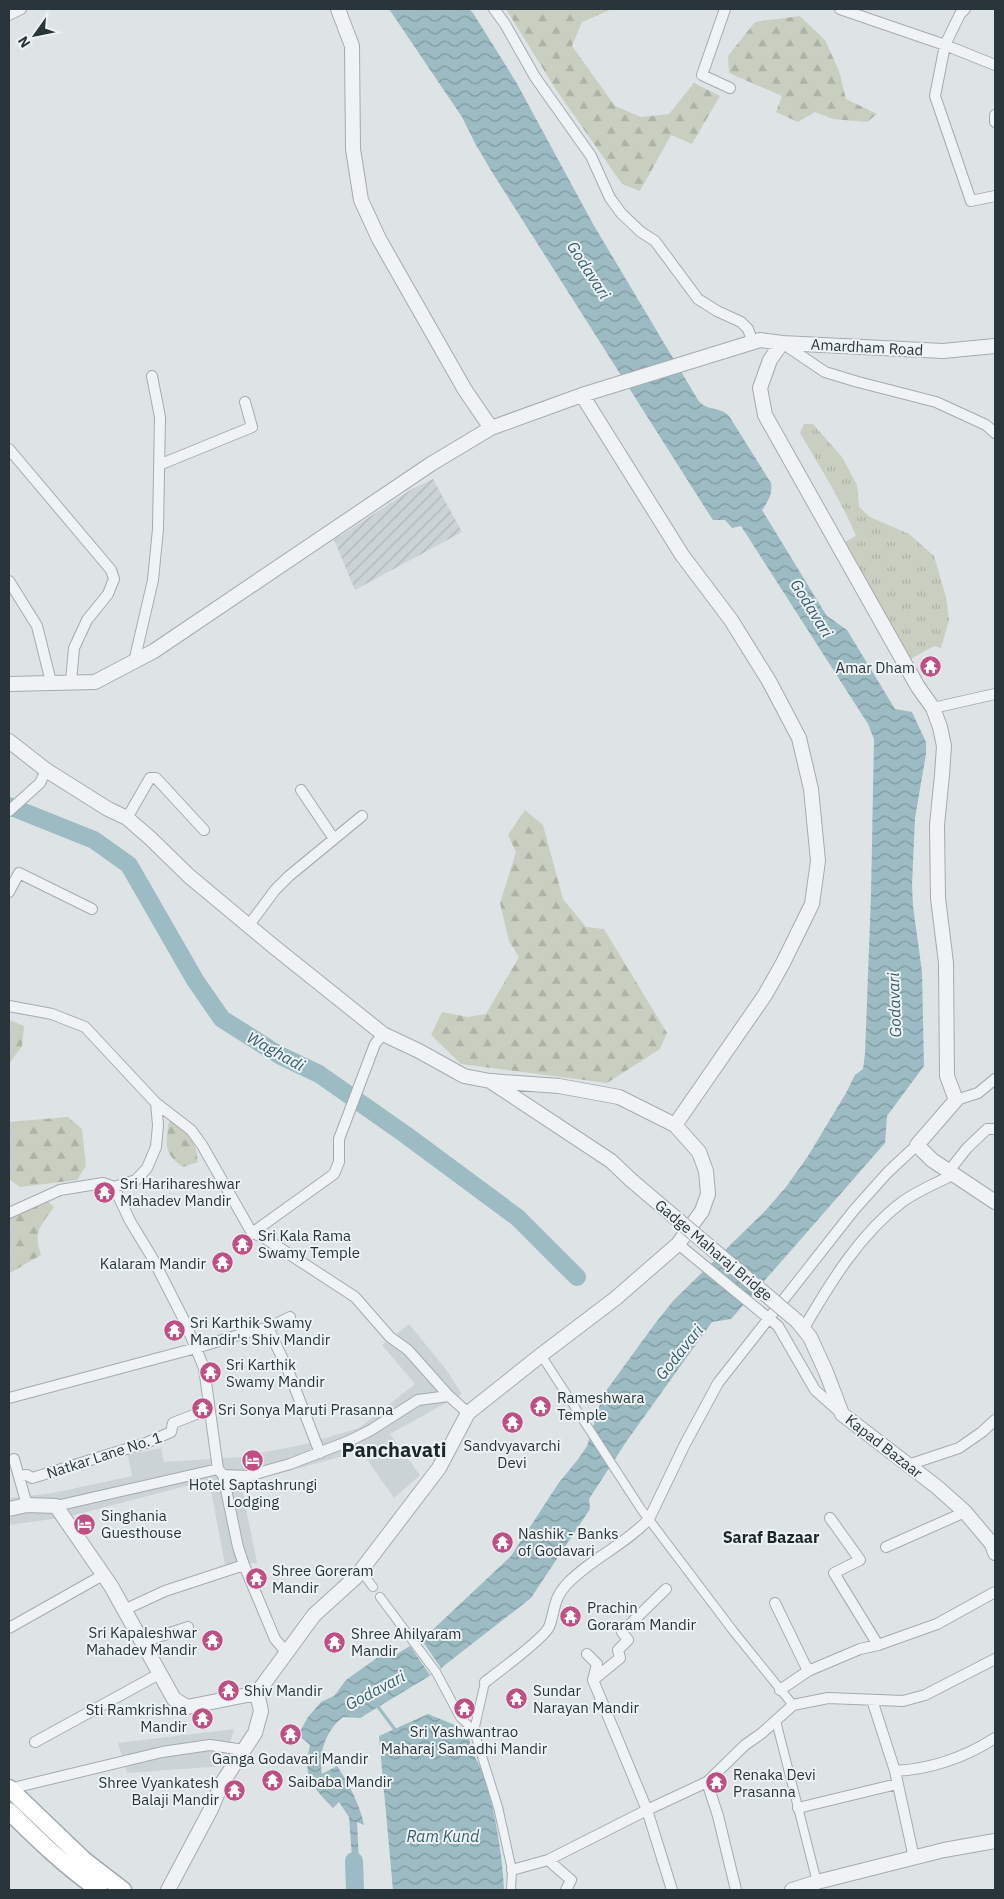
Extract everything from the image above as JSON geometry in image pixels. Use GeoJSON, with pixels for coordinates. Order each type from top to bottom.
{"type":"FeatureCollection","features":[{"type":"Feature","properties":{"kind":"main road"},"geometry":{"type":"LineString","coordinates":[[9,1789],[84,1860],[123,1890]]}},
{"type":"Feature","properties":{"kind":"main road"},"geometry":{"type":"LineString","coordinates":[[9,1811],[79,1876],[99,1890]]}},
{"type":"Feature","properties":{"kind":"street"},"geometry":{"type":"LineString","coordinates":[[9,15],[20,9]]}},
{"type":"Feature","properties":{"kind":"street"},"geometry":{"type":"LineString","coordinates":[[338,9],[344,20],[352,46],[353,149],[361,200],[379,239],[398,273],[465,390],[491,428]]}},
{"type":"Feature","properties":{"kind":"street"},"geometry":{"type":"LineString","coordinates":[[494,9],[505,24],[535,77],[591,156],[610,198],[641,232],[655,241],[698,299],[717,311],[741,322],[748,329],[746,345]]}},
{"type":"Feature","properties":{"kind":"street"},"geometry":{"type":"LineString","coordinates":[[725,9],[702,75],[730,88]]}},
{"type":"Feature","properties":{"kind":"street"},"geometry":{"type":"LineString","coordinates":[[840,9],[945,45],[995,65]]}},
{"type":"Feature","properties":{"kind":"street"},"geometry":{"type":"LineString","coordinates":[[965,9],[960,14],[945,45],[935,96],[971,201],[995,196]]}},
{"type":"Feature","properties":{"kind":"street"},"geometry":{"type":"LineString","coordinates":[[995,115],[995,122]]}},
{"type":"Feature","properties":{"kind":"street","name":"Amardham Road"},"geometry":{"type":"LineString","coordinates":[[9,684],[71,681],[95,682],[154,651],[431,464],[491,428],[582,395],[760,340],[782,343],[943,351],[995,346]]}},
{"type":"Feature","properties":{"kind":"street"},"geometry":{"type":"LineString","coordinates":[[956,1100],[947,1076],[946,963],[938,898],[937,825],[944,746],[940,727],[933,708],[918,687],[765,415],[760,388],[770,360],[782,343],[826,372],[936,402],[986,425],[995,433]]}},
{"type":"Feature","properties":{"kind":"street"},"geometry":{"type":"LineString","coordinates":[[134,662],[152,580],[158,529],[160,417],[152,376]]}},
{"type":"Feature","properties":{"kind":"street"},"geometry":{"type":"LineString","coordinates":[[582,395],[682,555],[731,620],[769,681],[799,738],[811,789],[818,862],[812,904],[765,995],[675,1126]]}},
{"type":"Feature","properties":{"kind":"street"},"geometry":{"type":"LineString","coordinates":[[159,465],[252,427],[245,402]]}},
{"type":"Feature","properties":{"kind":"street"},"geometry":{"type":"LineString","coordinates":[[9,450],[111,570],[114,579],[108,594],[86,620],[74,648],[71,681]]}},
{"type":"Feature","properties":{"kind":"street"},"geometry":{"type":"LineString","coordinates":[[9,581],[37,626],[51,682]]}},
{"type":"Feature","properties":{"kind":"street"},"geometry":{"type":"LineString","coordinates":[[933,708],[995,694]]}},
{"type":"Feature","properties":{"kind":"street"},"geometry":{"type":"LineString","coordinates":[[9,741],[43,777],[126,818],[150,838],[189,876],[383,1034],[464,1076],[490,1081],[559,1086],[619,1097],[675,1126],[699,1152],[706,1171],[708,1194],[702,1211],[678,1244],[616,1298],[468,1414],[439,1468],[361,1571],[314,1615],[257,1693],[187,1708],[174,1699],[103,1575],[56,1506]]}},
{"type":"Feature","properties":{"kind":"street"},"geometry":{"type":"LineString","coordinates":[[9,811],[43,777]]}},
{"type":"Feature","properties":{"kind":"street"},"geometry":{"type":"LineString","coordinates":[[126,818],[150,778],[156,778],[204,830]]}},
{"type":"Feature","properties":{"kind":"street"},"geometry":{"type":"LineString","coordinates":[[301,790],[334,839]]}},
{"type":"Feature","properties":{"kind":"street"},"geometry":{"type":"LineString","coordinates":[[249,925],[275,890],[289,876],[362,816]]}},
{"type":"Feature","properties":{"kind":"street"},"geometry":{"type":"LineString","coordinates":[[9,892],[19,873],[92,909]]}},
{"type":"Feature","properties":{"kind":"street"},"geometry":{"type":"LineString","coordinates":[[9,1006],[52,1014],[85,1027],[156,1103],[191,1130],[202,1145],[252,1233],[263,1237],[355,1297],[390,1337],[408,1350],[449,1396],[468,1414]]}},
{"type":"Feature","properties":{"kind":"street"},"geometry":{"type":"LineString","coordinates":[[252,1233],[334,1174],[339,1162],[339,1139],[375,1044],[383,1034]]}},
{"type":"Feature","properties":{"kind":"street"},"geometry":{"type":"LineString","coordinates":[[511,1890],[512,1870],[498,1807],[474,1731],[485,1682],[548,1629],[555,1601],[565,1586],[592,1562],[640,1528],[649,1519],[718,1383],[854,1210],[888,1172],[917,1145],[956,1100],[978,1093],[995,1079]]}},
{"type":"Feature","properties":{"kind":"street","name":"Gadge Maharaj Bridge"},"geometry":{"type":"LineString","coordinates":[[490,1081],[610,1161],[800,1324]]}},
{"type":"Feature","properties":{"kind":"street"},"geometry":{"type":"LineString","coordinates":[[9,1213],[60,1190],[103,1183],[114,1187],[136,1180],[147,1168],[156,1147],[158,1125],[156,1103]]}},
{"type":"Feature","properties":{"kind":"street"},"geometry":{"type":"LineString","coordinates":[[800,1324],[879,1221],[904,1200],[951,1173],[966,1148],[987,1129],[995,1129]]}},
{"type":"Feature","properties":{"kind":"street"},"geometry":{"type":"LineString","coordinates":[[917,1145],[932,1160],[995,1202]]}},
{"type":"Feature","properties":{"kind":"street"},"geometry":{"type":"LineString","coordinates":[[114,1187],[130,1221],[177,1306],[204,1368],[209,1409],[238,1547],[275,1640],[287,1653]]}},
{"type":"Feature","properties":{"kind":"street"},"geometry":{"type":"LineString","coordinates":[[678,1244],[778,1326],[815,1390],[842,1414]]}},
{"type":"Feature","properties":{"kind":"street"},"geometry":{"type":"LineString","coordinates":[[9,1398],[268,1328],[290,1318]]}},
{"type":"Feature","properties":{"kind":"street","name":"Kapad Bazaar"},"geometry":{"type":"LineString","coordinates":[[800,1324],[810,1337],[842,1414],[937,1487],[965,1512],[994,1546]]}},
{"type":"Feature","properties":{"kind":"street"},"geometry":{"type":"LineString","coordinates":[[268,1328],[288,1370],[320,1453]]}},
{"type":"Feature","properties":{"kind":"street"},"geometry":{"type":"LineString","coordinates":[[541,1355],[641,1509],[734,1632],[793,1705]]}},
{"type":"Feature","properties":{"kind":"street"},"geometry":{"type":"LineString","coordinates":[[9,1509],[28,1506],[56,1506],[221,1472],[248,1476],[320,1453],[371,1430],[418,1400],[449,1396]]}},
{"type":"Feature","properties":{"kind":"street","name":"Natkar Lane No. 1"},"geometry":{"type":"LineString","coordinates":[[19,1476],[27,1475],[32,1478],[146,1443],[171,1432],[173,1423],[209,1409]]}},
{"type":"Feature","properties":{"kind":"street"},"geometry":{"type":"LineString","coordinates":[[908,1465],[959,1448],[995,1420]]}},
{"type":"Feature","properties":{"kind":"street"},"geometry":{"type":"LineString","coordinates":[[14,1459],[28,1506]]}},
{"type":"Feature","properties":{"kind":"street"},"geometry":{"type":"LineString","coordinates":[[886,1547],[965,1512]]}},
{"type":"Feature","properties":{"kind":"street"},"geometry":{"type":"LineString","coordinates":[[830,1518],[860,1560],[834,1573],[878,1645]]}},
{"type":"Feature","properties":{"kind":"street"},"geometry":{"type":"LineString","coordinates":[[124,1610],[165,1590],[244,1566]]}},
{"type":"Feature","properties":{"kind":"street"},"geometry":{"type":"LineString","coordinates":[[361,1571],[373,1587]]}},
{"type":"Feature","properties":{"kind":"street"},"geometry":{"type":"LineString","coordinates":[[9,1628],[103,1575]]}},
{"type":"Feature","properties":{"kind":"street"},"geometry":{"type":"LineString","coordinates":[[593,1680],[620,1658],[618,1650],[628,1640],[622,1632],[666,1589]]}},
{"type":"Feature","properties":{"kind":"street"},"geometry":{"type":"LineString","coordinates":[[780,1690],[808,1671],[860,1649],[878,1645],[937,1624],[995,1592]]}},
{"type":"Feature","properties":{"kind":"street"},"geometry":{"type":"LineString","coordinates":[[380,1597],[416,1642],[436,1672],[452,1706],[468,1727],[474,1731]]}},
{"type":"Feature","properties":{"kind":"street"},"geometry":{"type":"LineString","coordinates":[[775,1603],[808,1671]]}},
{"type":"Feature","properties":{"kind":"street"},"geometry":{"type":"LineString","coordinates":[[143,1642],[188,1627]]}},
{"type":"Feature","properties":{"kind":"street"},"geometry":{"type":"LineString","coordinates":[[587,1654],[597,1664],[593,1680],[647,1810],[672,1890]]}},
{"type":"Feature","properties":{"kind":"street"},"geometry":{"type":"LineString","coordinates":[[512,1870],[548,1860],[707,1782],[745,1745],[793,1705],[828,1698],[903,1701],[925,1695],[995,1659]]}},
{"type":"Feature","properties":{"kind":"street"},"geometry":{"type":"LineString","coordinates":[[35,1742],[159,1674]]}},
{"type":"Feature","properties":{"kind":"street"},"geometry":{"type":"LineString","coordinates":[[168,1890],[222,1783],[255,1733],[261,1711],[257,1693]]}},
{"type":"Feature","properties":{"kind":"street"},"geometry":{"type":"LineString","coordinates":[[872,1700],[895,1771],[914,1858]]}},
{"type":"Feature","properties":{"kind":"street"},"geometry":{"type":"LineString","coordinates":[[776,1721],[817,1882]]}},
{"type":"Feature","properties":{"kind":"street"},"geometry":{"type":"LineString","coordinates":[[895,1771],[920,1770],[959,1757],[980,1748],[995,1738]]}},
{"type":"Feature","properties":{"kind":"street"},"geometry":{"type":"LineString","coordinates":[[9,1789],[162,1752],[210,1745],[244,1750]]}},
{"type":"Feature","properties":{"kind":"street"},"geometry":{"type":"LineString","coordinates":[[707,1782],[718,1816],[736,1890]]}},
{"type":"Feature","properties":{"kind":"street"},"geometry":{"type":"LineString","coordinates":[[798,1808],[897,1784]]}},
{"type":"Feature","properties":{"kind":"street"},"geometry":{"type":"LineString","coordinates":[[792,1890],[914,1858],[995,1841]]}},
{"type":"Feature","properties":{"kind":"street"},"geometry":{"type":"LineString","coordinates":[[548,1860],[570,1880],[566,1890]]}},
{"type":"Feature","properties":{"kind":"shaded area"},"geometry":{"type":"Polygon","coordinates":[[[433,479],[462,532],[355,590],[334,540],[412,489],[433,479]]]}},
{"type":"Feature","properties":{"kind":"shaded area"},"geometry":{"type":"Polygon","coordinates":[[[409,1324],[445,1368],[462,1394],[390,1434],[420,1475],[394,1498],[361,1451],[241,1484],[257,1563],[225,1565],[209,1480],[67,1517],[9,1525],[9,1498],[53,1493],[132,1476],[128,1455],[161,1448],[164,1462],[240,1457],[306,1444],[359,1428],[415,1384],[382,1345],[409,1324]]]}},
{"type":"Feature","properties":{"kind":"shaded area"},"geometry":{"type":"Polygon","coordinates":[[[234,1729],[224,1766],[127,1773],[118,1743],[234,1729]]]}},
{"type":"Feature","properties":{"kind":"green space"},"geometry":{"type":"Polygon","coordinates":[[[506,9],[612,9],[582,22],[572,46],[615,106],[641,117],[669,114],[694,83],[720,96],[692,144],[671,135],[640,191],[622,184],[555,88],[506,9]]]}},
{"type":"Feature","properties":{"kind":"green space"},"geometry":{"type":"Polygon","coordinates":[[[800,16],[825,40],[839,71],[846,99],[877,114],[867,122],[833,119],[815,112],[798,122],[776,112],[782,96],[729,73],[728,56],[755,22],[800,16]]]}},
{"type":"Feature","properties":{"kind":"green space"},"geometry":{"type":"Polygon","coordinates":[[[804,424],[813,424],[842,457],[857,485],[859,507],[870,517],[909,534],[934,556],[946,597],[949,620],[941,648],[934,646],[907,661],[843,543],[856,536],[837,497],[800,433],[804,424]]]}},
{"type":"Feature","properties":{"kind":"green space"},"geometry":{"type":"Polygon","coordinates":[[[525,810],[543,825],[563,899],[586,927],[604,929],[667,1033],[660,1049],[607,1083],[461,1064],[431,1035],[442,1012],[468,1017],[486,1014],[519,957],[509,941],[500,903],[516,852],[508,835],[525,810]]]}},
{"type":"Feature","properties":{"kind":"green space"},"geometry":{"type":"Polygon","coordinates":[[[9,1020],[24,1026],[22,1046],[9,1064],[9,1020]]]}},
{"type":"Feature","properties":{"kind":"green space"},"geometry":{"type":"Polygon","coordinates":[[[68,1117],[82,1129],[86,1166],[77,1180],[20,1187],[9,1179],[9,1122],[68,1117]]]}},
{"type":"Feature","properties":{"kind":"green space"},"geometry":{"type":"Polygon","coordinates":[[[169,1121],[178,1122],[190,1136],[196,1149],[198,1162],[183,1167],[172,1158],[167,1148],[169,1121]]]}},
{"type":"Feature","properties":{"kind":"green space"},"geometry":{"type":"Polygon","coordinates":[[[45,1199],[54,1207],[39,1230],[38,1240],[41,1255],[10,1273],[9,1218],[45,1199]]]}},
{"type":"Feature","properties":{"kind":"water"},"geometry":{"type":"Polygon","coordinates":[[[389,9],[469,9],[473,13],[516,82],[593,224],[698,400],[705,406],[722,411],[729,416],[771,483],[770,497],[762,510],[820,605],[827,616],[847,630],[895,709],[912,712],[926,742],[926,754],[915,818],[912,885],[922,972],[924,1066],[887,1116],[885,1143],[731,1319],[712,1322],[626,1442],[589,1499],[590,1509],[531,1598],[436,1672],[360,1718],[343,1717],[332,1728],[322,1750],[322,1774],[337,1766],[353,1794],[364,1825],[357,1822],[360,1884],[354,1884],[349,1817],[339,1802],[333,1808],[314,1787],[308,1773],[307,1765],[310,1745],[298,1735],[308,1717],[321,1702],[334,1696],[346,1680],[384,1653],[397,1654],[426,1636],[511,1556],[558,1484],[587,1446],[603,1395],[673,1301],[766,1210],[786,1187],[808,1156],[855,1075],[863,1069],[871,896],[874,739],[868,724],[741,526],[732,528],[725,520],[713,520],[709,514],[492,172],[462,117],[389,9]]]}},
{"type":"Feature","properties":{"kind":"water","name":"Ram Kund"},"geometry":{"type":"Polygon","coordinates":[[[428,1714],[467,1730],[470,1742],[469,1749],[477,1760],[484,1776],[494,1816],[504,1890],[393,1890],[379,1736],[428,1714]]]}},
{"type":"Feature","properties":{"kind":"pier"},"geometry":{"type":"Polygon","coordinates":[[[421,1639],[441,1668],[430,1675],[410,1646],[421,1639]]]}},
{"type":"Feature","properties":{"kind":"waterway","name":"Waghadi"},"geometry":{"type":"LineString","coordinates":[[9,806],[94,840],[129,865],[195,980],[222,1019],[279,1055],[319,1074],[406,1135],[518,1218],[577,1277]]}},
{"type":"Feature","properties":{"kind":"waterway"},"geometry":{"type":"LineString","coordinates":[[376,1704],[396,1731]]}},
{"type":"Feature","properties":{"kind":"waterway","name":"Godavari"},"geometry":{"type":"LineString","coordinates":[[354,1861],[355,1890]]}},
{"type":"Feature","properties":{"kind":"place","name":"Amar Dham"},"geometry":{"type":"Point","coordinates":[931,667]}},
{"type":"Feature","properties":{"kind":"place","name":"Sri Harihareshwar Mahadev Mandir"},"geometry":{"type":"Point","coordinates":[104,1192]}},
{"type":"Feature","properties":{"kind":"place","name":"Sri Kala Rama Swamy Temple"},"geometry":{"type":"Point","coordinates":[242,1244]}},
{"type":"Feature","properties":{"kind":"place","name":"Kalaram Mandir"},"geometry":{"type":"Point","coordinates":[222,1263]}},
{"type":"Feature","properties":{"kind":"place","name":"Sri Karthik Swamy Mandir's Shiv Mandir"},"geometry":{"type":"Point","coordinates":[174,1331]}},
{"type":"Feature","properties":{"kind":"place","name":"Sri Karthik Swamy Mandir"},"geometry":{"type":"Point","coordinates":[210,1373]}},
{"type":"Feature","properties":{"kind":"place","name":"Rameshwara Temple"},"geometry":{"type":"Point","coordinates":[541,1406]}},
{"type":"Feature","properties":{"kind":"place","name":"Sri Sonya Maruti Prasanna"},"geometry":{"type":"Point","coordinates":[202,1409]}},
{"type":"Feature","properties":{"kind":"place","name":"Sandvyavarchi Devi"},"geometry":{"type":"Point","coordinates":[512,1422]}},
{"type":"Feature","properties":{"kind":"place","name":"Hotel Saptashrungi Lodging"},"geometry":{"type":"Point","coordinates":[253,1461]}},
{"type":"Feature","properties":{"kind":"place","name":"Singhania Guesthouse"},"geometry":{"type":"Point","coordinates":[85,1524]}},
{"type":"Feature","properties":{"kind":"place","name":"Nashik - Banks of Godavari"},"geometry":{"type":"Point","coordinates":[502,1542]}},
{"type":"Feature","properties":{"kind":"place","name":"Shree Goreram Mandir"},"geometry":{"type":"Point","coordinates":[256,1579]}},
{"type":"Feature","properties":{"kind":"place","name":"Prachin Goraram Mandir"},"geometry":{"type":"Point","coordinates":[571,1616]}},
{"type":"Feature","properties":{"kind":"place","name":"Sri Kapaleshwar Mahadev Mandir"},"geometry":{"type":"Point","coordinates":[213,1641]}},
{"type":"Feature","properties":{"kind":"place","name":"Shree Ahilyaram Mandir"},"geometry":{"type":"Point","coordinates":[335,1642]}},
{"type":"Feature","properties":{"kind":"place","name":"Shiv Mandir"},"geometry":{"type":"Point","coordinates":[228,1690]}},
{"type":"Feature","properties":{"kind":"place","name":"Sundar Narayan Mandir"},"geometry":{"type":"Point","coordinates":[517,1699]}},
{"type":"Feature","properties":{"kind":"place","name":"Sri Yashwantrao Maharaj Samadhi Mandir"},"geometry":{"type":"Point","coordinates":[464,1708]}},
{"type":"Feature","properties":{"kind":"place","name":"Sti Ramkrishna Mandir"},"geometry":{"type":"Point","coordinates":[203,1718]}},
{"type":"Feature","properties":{"kind":"place","name":"Ganga Godavari Mandir"},"geometry":{"type":"Point","coordinates":[290,1735]}},
{"type":"Feature","properties":{"kind":"place","name":"Saibaba Mandir"},"geometry":{"type":"Point","coordinates":[272,1781]}},
{"type":"Feature","properties":{"kind":"place","name":"Renaka Devi Prasanna"},"geometry":{"type":"Point","coordinates":[717,1783]}},
{"type":"Feature","properties":{"kind":"place","name":"Shree Vyankatesh Balaji Mandir"},"geometry":{"type":"Point","coordinates":[235,1791]}},
{"type":"Feature","properties":{"kind":"district","name":"Panchavati"},"geometry":{"type":"Point","coordinates":[394,1449]}},
{"type":"Feature","properties":{"kind":"district","name":"Saraf Bazaar"},"geometry":{"type":"Point","coordinates":[771,1537]}}]}
